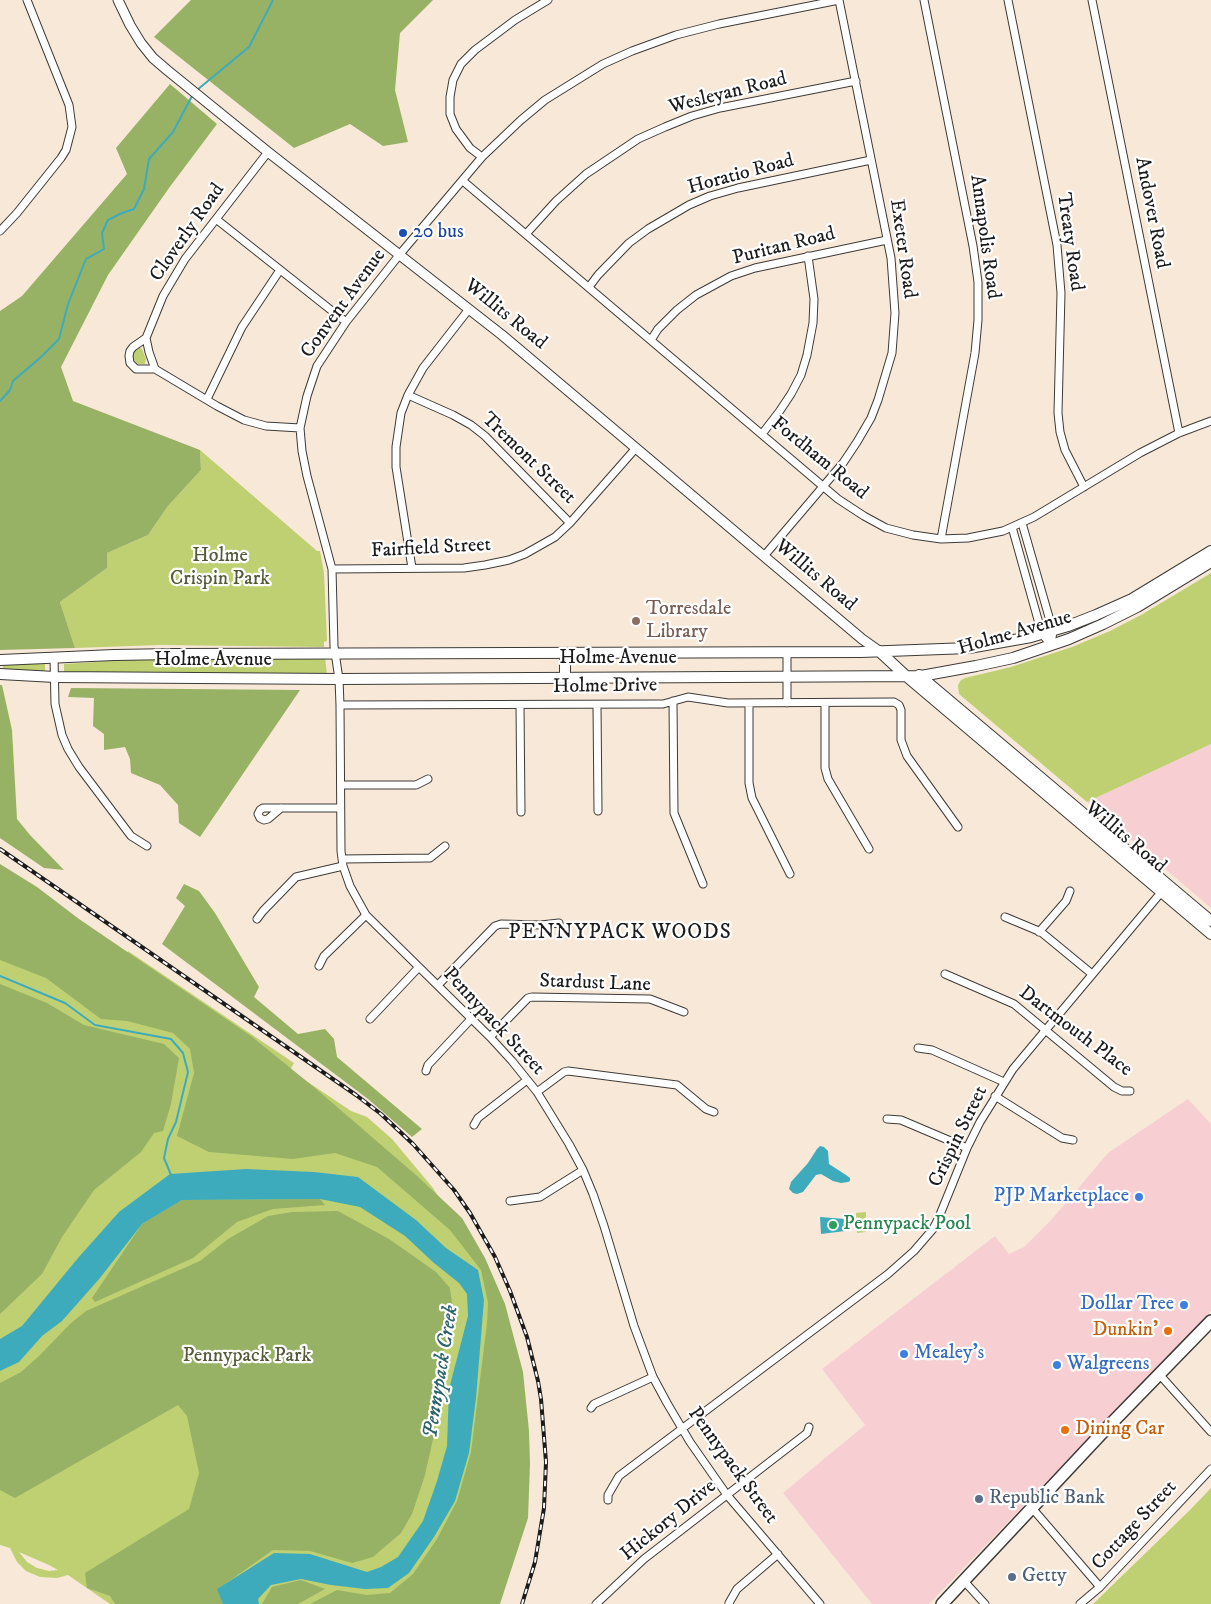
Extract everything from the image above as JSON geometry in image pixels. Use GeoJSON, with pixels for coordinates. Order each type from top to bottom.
{"type":"FeatureCollection","features":[{"type":"Feature","properties":{"kind":"main road","name":"Holme Avenue"},"geometry":{"type":"LineString","coordinates":[[0,660],[114,655],[879,651],[982,646],[1019,640],[1083,621],[1120,604],[1211,550]]}},
{"type":"Feature","properties":{"kind":"main road","name":"Holme Avenue"},"geometry":{"type":"LineString","coordinates":[[0,674],[55,677],[339,679],[922,676],[994,662],[1051,645],[1103,624],[1137,607],[1211,562]]}},
{"type":"Feature","properties":{"kind":"main road","name":"Willits Road"},"geometry":{"type":"LineString","coordinates":[[879,651],[922,676],[1165,888],[1211,934]]}},
{"type":"Feature","properties":{"kind":"main road","name":"Willits Road"},"geometry":{"type":"LineString","coordinates":[[879,651],[906,676],[1165,888],[1211,921]]}},
{"type":"Feature","properties":{"kind":"main road"},"geometry":{"type":"LineString","coordinates":[[565,653],[565,677]]}},
{"type":"Feature","properties":{"kind":"main road"},"geometry":{"type":"LineString","coordinates":[[942,1604],[1211,1321]]}},
{"type":"Feature","properties":{"kind":"street"},"geometry":{"type":"LineString","coordinates":[[0,231],[17,213],[66,150],[72,127],[69,105],[27,0]]}},
{"type":"Feature","properties":{"kind":"street","name":"Willits Road"},"geometry":{"type":"LineString","coordinates":[[118,0],[141,43],[160,64],[268,152],[523,352],[856,634],[879,651]]}},
{"type":"Feature","properties":{"kind":"street"},"geometry":{"type":"LineString","coordinates":[[482,157],[470,148],[456,129],[450,114],[453,80],[461,64],[475,50],[515,20],[548,0]]}},
{"type":"Feature","properties":{"kind":"street","name":"Convent Avenue"},"geometry":{"type":"LineString","coordinates":[[335,653],[332,568],[307,476],[300,428],[306,396],[317,366],[346,322],[400,254],[482,157],[545,100],[603,64],[676,35],[719,24],[839,0]]}},
{"type":"Feature","properties":{"kind":"street","name":"Exeter Road"},"geometry":{"type":"LineString","coordinates":[[764,556],[824,486],[857,442],[871,418],[892,353],[895,313],[888,240],[839,0]]}},
{"type":"Feature","properties":{"kind":"street","name":"Annapolis Road"},"geometry":{"type":"LineString","coordinates":[[924,0],[973,246],[978,282],[978,320],[975,353],[941,539]]}},
{"type":"Feature","properties":{"kind":"street","name":"Treaty Road"},"geometry":{"type":"LineString","coordinates":[[1008,0],[1057,245],[1061,293],[1058,413],[1060,432],[1065,450],[1084,487]]}},
{"type":"Feature","properties":{"kind":"street","name":"Andover Road"},"geometry":{"type":"LineString","coordinates":[[1092,0],[1179,433]]}},
{"type":"Feature","properties":{"kind":"street","name":"Wesleyan Road"},"geometry":{"type":"LineString","coordinates":[[526,234],[556,201],[586,174],[638,139],[692,116],[720,108],[856,81]]}},
{"type":"Feature","properties":{"kind":"street","name":"Cloverly Road"},"geometry":{"type":"LineString","coordinates":[[156,369],[136,369],[130,363],[130,351],[146,338],[157,310],[175,274],[199,239],[268,152]]}},
{"type":"Feature","properties":{"kind":"street","name":"Horatio Road"},"geometry":{"type":"LineString","coordinates":[[589,287],[629,244],[648,229],[689,205],[710,196],[738,188],[871,160]]}},
{"type":"Feature","properties":{"kind":"street","name":"Fordham Road"},"geometry":{"type":"LineString","coordinates":[[463,181],[838,499],[886,528],[913,536],[941,539],[988,535],[1034,518],[1140,453],[1179,433],[1211,421]]}},
{"type":"Feature","properties":{"kind":"street"},"geometry":{"type":"LineString","coordinates":[[216,219],[346,322]]}},
{"type":"Feature","properties":{"kind":"street","name":"Puritan Road"},"geometry":{"type":"LineString","coordinates":[[651,340],[658,329],[677,310],[713,284],[731,276],[755,268],[888,240]]}},
{"type":"Feature","properties":{"kind":"street"},"geometry":{"type":"LineString","coordinates":[[762,434],[791,394],[801,375],[807,355],[813,323],[814,299],[808,256]]}},
{"type":"Feature","properties":{"kind":"street"},"geometry":{"type":"LineString","coordinates":[[207,399],[242,327],[280,270]]}},
{"type":"Feature","properties":{"kind":"street"},"geometry":{"type":"LineString","coordinates":[[412,568],[396,467],[398,429],[401,413],[408,395],[423,368],[469,309]]}},
{"type":"Feature","properties":{"kind":"street"},"geometry":{"type":"LineString","coordinates":[[146,338],[156,369],[207,399],[244,420],[266,426],[300,428]]}},
{"type":"Feature","properties":{"kind":"street","name":"Tremont Street"},"geometry":{"type":"LineString","coordinates":[[408,395],[471,425],[485,436],[570,522]]}},
{"type":"Feature","properties":{"kind":"street","name":"Fairfield Street"},"geometry":{"type":"LineString","coordinates":[[332,568],[464,568],[509,560],[556,537],[636,448]]}},
{"type":"Feature","properties":{"kind":"street"},"geometry":{"type":"LineString","coordinates":[[1022,523],[1053,631],[1051,645]]}},
{"type":"Feature","properties":{"kind":"street"},"geometry":{"type":"LineString","coordinates":[[1012,527],[1042,634],[1051,645]]}},
{"type":"Feature","properties":{"kind":"street"},"geometry":{"type":"LineString","coordinates":[[786,652],[787,703]]}},
{"type":"Feature","properties":{"kind":"street","name":"Pennypack Street"},"geometry":{"type":"LineString","coordinates":[[335,653],[340,705],[342,863],[350,886],[366,915],[490,1037],[537,1092],[569,1144],[582,1170],[604,1226],[634,1326],[653,1377],[666,1403],[727,1494],[820,1604]]}},
{"type":"Feature","properties":{"kind":"street"},"geometry":{"type":"LineString","coordinates":[[54,657],[56,712],[68,749],[79,767],[131,836],[147,846]]}},
{"type":"Feature","properties":{"kind":"street","name":"Holme Drive"},"geometry":{"type":"LineString","coordinates":[[340,705],[654,704],[688,697],[728,703],[894,702],[899,705],[903,747],[907,756],[958,827]]}},
{"type":"Feature","properties":{"kind":"street"},"geometry":{"type":"LineString","coordinates":[[673,701],[674,813],[703,884]]}},
{"type":"Feature","properties":{"kind":"street"},"geometry":{"type":"LineString","coordinates":[[748,703],[749,783],[752,798],[790,874]]}},
{"type":"Feature","properties":{"kind":"street"},"geometry":{"type":"LineString","coordinates":[[825,703],[825,768],[828,779],[870,849]]}},
{"type":"Feature","properties":{"kind":"street"},"geometry":{"type":"LineString","coordinates":[[597,704],[598,811]]}},
{"type":"Feature","properties":{"kind":"street"},"geometry":{"type":"LineString","coordinates":[[520,705],[521,812]]}},
{"type":"Feature","properties":{"kind":"street"},"geometry":{"type":"LineString","coordinates":[[341,785],[416,785],[428,779]]}},
{"type":"Feature","properties":{"kind":"street"},"geometry":{"type":"LineString","coordinates":[[281,808],[340,808]]}},
{"type":"Feature","properties":{"kind":"street"},"geometry":{"type":"LineString","coordinates":[[257,919],[262,911],[296,877],[342,863],[430,858],[445,846]]}},
{"type":"Feature","properties":{"kind":"street","name":"Crispin Street"},"geometry":{"type":"LineString","coordinates":[[608,1500],[608,1495],[619,1476],[888,1274],[914,1251],[939,1217],[967,1148],[1004,1082],[1045,1030],[1165,888]]}},
{"type":"Feature","properties":{"kind":"street"},"geometry":{"type":"LineString","coordinates":[[1039,932],[1066,901],[1070,891]]}},
{"type":"Feature","properties":{"kind":"street"},"geometry":{"type":"LineString","coordinates":[[319,966],[324,956],[366,915]]}},
{"type":"Feature","properties":{"kind":"street"},"geometry":{"type":"LineString","coordinates":[[1005,917],[1039,932],[1092,974]]}},
{"type":"Feature","properties":{"kind":"street"},"geometry":{"type":"LineString","coordinates":[[438,985],[495,926],[501,924],[541,925],[560,923]]}},
{"type":"Feature","properties":{"kind":"street"},"geometry":{"type":"LineString","coordinates":[[370,1018],[419,967]]}},
{"type":"Feature","properties":{"kind":"street","name":"Dartmouth Place"},"geometry":{"type":"LineString","coordinates":[[945,974],[1008,1000],[1114,1087],[1122,1091],[1130,1091]]}},
{"type":"Feature","properties":{"kind":"street","name":"Stardust Lane"},"geometry":{"type":"LineString","coordinates":[[490,1037],[528,998],[532,997],[650,999],[684,1012]]}},
{"type":"Feature","properties":{"kind":"street"},"geometry":{"type":"LineString","coordinates":[[426,1071],[428,1065],[471,1019]]}},
{"type":"Feature","properties":{"kind":"street"},"geometry":{"type":"LineString","coordinates":[[918,1048],[932,1050],[1004,1082]]}},
{"type":"Feature","properties":{"kind":"street"},"geometry":{"type":"LineString","coordinates":[[537,1092],[568,1071],[677,1086],[706,1109],[714,1112]]}},
{"type":"Feature","properties":{"kind":"street"},"geometry":{"type":"LineString","coordinates":[[474,1125],[478,1118],[527,1080]]}},
{"type":"Feature","properties":{"kind":"street"},"geometry":{"type":"LineString","coordinates":[[995,1096],[1062,1138],[1073,1140]]}},
{"type":"Feature","properties":{"kind":"street"},"geometry":{"type":"LineString","coordinates":[[888,1119],[901,1120],[967,1148]]}},
{"type":"Feature","properties":{"kind":"street"},"geometry":{"type":"LineString","coordinates":[[510,1201],[540,1197],[582,1170]]}},
{"type":"Feature","properties":{"kind":"street"},"geometry":{"type":"LineString","coordinates":[[1159,1374],[1211,1432]]}},
{"type":"Feature","properties":{"kind":"street"},"geometry":{"type":"LineString","coordinates":[[591,1408],[594,1404],[653,1377]]}},
{"type":"Feature","properties":{"kind":"street","name":"Hickory Drive"},"geometry":{"type":"LineString","coordinates":[[596,1604],[644,1559],[807,1434],[809,1428]]}},
{"type":"Feature","properties":{"kind":"street","name":"Cottage Street"},"geometry":{"type":"LineString","coordinates":[[1080,1604],[1100,1587],[1211,1469]]}},
{"type":"Feature","properties":{"kind":"street"},"geometry":{"type":"LineString","coordinates":[[1032,1508],[1100,1587]]}},
{"type":"Feature","properties":{"kind":"street"},"geometry":{"type":"LineString","coordinates":[[729,1603],[737,1589],[778,1554]]}},
{"type":"Feature","properties":{"kind":"street"},"geometry":{"type":"LineString","coordinates":[[964,1581],[984,1604]]}},
{"type":"Feature","properties":{"kind":"shaded area"},"geometry":{"type":"Polygon","coordinates":[[[1211,744],[1211,908],[1087,802],[1211,744]]]}},
{"type":"Feature","properties":{"kind":"shaded area"},"geometry":{"type":"Polygon","coordinates":[[[1188,1099],[1211,1124],[1211,1311],[929,1604],[872,1604],[783,1493],[865,1425],[822,1369],[995,1236],[1009,1254],[1024,1247],[1052,1219],[1108,1153],[1188,1099]]]}},
{"type":"Feature","properties":{"kind":"green space"},"geometry":{"type":"Polygon","coordinates":[[[191,0],[433,0],[400,33],[395,90],[408,142],[383,146],[350,124],[294,148],[154,37],[191,0]]]}},
{"type":"Feature","properties":{"kind":"green space"},"geometry":{"type":"Polygon","coordinates":[[[170,84],[217,124],[108,275],[61,367],[73,401],[200,450],[201,470],[168,506],[148,535],[107,553],[107,568],[60,602],[75,648],[0,650],[0,311],[22,296],[127,174],[116,148],[170,84]]]}},
{"type":"Feature","properties":{"kind":"green space"},"geometry":{"type":"Polygon","coordinates":[[[139,347],[142,349],[146,359],[145,364],[138,364],[133,359],[132,354],[139,347]]]}},
{"type":"Feature","properties":{"kind":"green space","name":"Holme Crispin Park"},"geometry":{"type":"Polygon","coordinates":[[[200,450],[317,551],[320,551],[324,573],[327,641],[324,642],[324,647],[160,645],[75,648],[60,602],[107,568],[107,553],[148,535],[168,506],[201,470],[200,450]]]}},
{"type":"Feature","properties":{"kind":"green space"},"geometry":{"type":"Polygon","coordinates":[[[1211,573],[1211,744],[1087,802],[959,694],[958,685],[965,678],[1011,667],[1072,647],[1110,631],[1141,615],[1211,573]]]}},
{"type":"Feature","properties":{"kind":"green space"},"geometry":{"type":"Polygon","coordinates":[[[118,658],[325,658],[327,674],[131,675],[64,672],[64,664],[97,662],[118,658]]]}},
{"type":"Feature","properties":{"kind":"green space"},"geometry":{"type":"Polygon","coordinates":[[[45,661],[45,671],[4,669],[1,663],[45,661]]]}},
{"type":"Feature","properties":{"kind":"green space"},"geometry":{"type":"Polygon","coordinates":[[[0,685],[2,685],[12,730],[17,819],[64,870],[44,868],[0,838],[0,685]]]}},
{"type":"Feature","properties":{"kind":"green space"},"geometry":{"type":"Polygon","coordinates":[[[71,688],[300,690],[200,837],[179,823],[178,805],[160,785],[131,773],[130,759],[125,747],[104,750],[104,734],[93,726],[94,698],[68,697],[71,688]]]}},
{"type":"Feature","properties":{"kind":"green space"},"geometry":{"type":"Polygon","coordinates":[[[0,864],[37,887],[79,919],[251,1036],[416,1175],[462,1218],[485,1258],[505,1304],[523,1372],[529,1431],[528,1518],[500,1604],[310,1604],[337,1590],[367,1595],[390,1593],[413,1574],[437,1539],[457,1501],[471,1452],[487,1323],[488,1303],[481,1270],[450,1230],[377,1167],[335,1153],[293,1159],[209,1152],[177,1136],[194,1073],[190,1049],[173,1033],[127,1021],[101,1019],[46,978],[0,960],[0,864]]]}},
{"type":"Feature","properties":{"kind":"green space","name":"Pennypack Park"},"geometry":{"type":"Polygon","coordinates":[[[0,867],[127,954],[128,951],[294,1063],[290,1070],[351,1111],[367,1117],[392,1139],[433,1188],[482,1268],[501,1323],[493,1604],[110,1604],[68,1575],[57,1578],[40,1577],[26,1571],[17,1562],[10,1548],[0,1545],[0,867]],[[19,1552],[27,1562],[37,1568],[49,1571],[58,1570],[19,1552]]]}},
{"type":"Feature","properties":{"kind":"green space"},"geometry":{"type":"Polygon","coordinates":[[[184,884],[199,891],[215,913],[259,987],[254,997],[298,1034],[325,1029],[334,1039],[337,1057],[422,1129],[412,1137],[368,1099],[162,944],[185,906],[176,898],[184,884]]]}},
{"type":"Feature","properties":{"kind":"green space"},"geometry":{"type":"Polygon","coordinates":[[[0,984],[47,1003],[84,1025],[164,1044],[179,1058],[171,1104],[163,1131],[154,1133],[141,1152],[94,1190],[62,1237],[42,1274],[0,1314],[0,984]]]}},
{"type":"Feature","properties":{"kind":"green space"},"geometry":{"type":"Polygon","coordinates":[[[320,1199],[325,1205],[273,1209],[237,1222],[193,1258],[95,1302],[92,1298],[142,1224],[182,1200],[320,1199]]]}},
{"type":"Feature","properties":{"kind":"green space"},"geometry":{"type":"Polygon","coordinates":[[[338,1211],[389,1239],[436,1272],[450,1288],[453,1309],[451,1331],[436,1369],[433,1439],[425,1475],[412,1514],[401,1533],[373,1557],[352,1563],[310,1551],[273,1550],[218,1589],[223,1604],[115,1604],[110,1596],[87,1588],[85,1573],[189,1509],[199,1473],[187,1416],[178,1405],[15,1498],[0,1490],[0,1383],[21,1372],[71,1323],[86,1311],[200,1261],[228,1239],[268,1216],[292,1212],[338,1211]]]}},
{"type":"Feature","properties":{"kind":"green space"},"geometry":{"type":"Polygon","coordinates":[[[866,1212],[866,1232],[857,1233],[856,1213],[866,1212]]]}},
{"type":"Feature","properties":{"kind":"green space"},"geometry":{"type":"Polygon","coordinates":[[[1211,1488],[1211,1604],[1093,1604],[1190,1510],[1211,1488]]]}},
{"type":"Feature","properties":{"kind":"green space"},"geometry":{"type":"Polygon","coordinates":[[[301,1580],[325,1589],[298,1604],[262,1604],[272,1587],[301,1580]]]}},
{"type":"Feature","properties":{"kind":"water"},"geometry":{"type":"Polygon","coordinates":[[[820,1146],[828,1151],[829,1164],[850,1178],[850,1181],[841,1183],[821,1174],[816,1175],[803,1192],[793,1193],[789,1189],[791,1182],[820,1146]]]}},
{"type":"Feature","properties":{"kind":"water"},"geometry":{"type":"Polygon","coordinates":[[[246,1169],[314,1172],[358,1177],[416,1220],[446,1248],[478,1270],[484,1300],[476,1398],[469,1453],[455,1501],[434,1537],[409,1573],[388,1588],[365,1589],[301,1579],[271,1585],[258,1599],[259,1604],[223,1604],[217,1589],[274,1553],[310,1554],[367,1572],[381,1567],[398,1557],[423,1521],[447,1446],[449,1389],[468,1316],[467,1294],[459,1283],[405,1236],[360,1207],[320,1199],[182,1200],[142,1224],[100,1278],[62,1321],[42,1336],[19,1362],[0,1371],[0,1339],[22,1326],[119,1212],[170,1174],[246,1169]]]}},
{"type":"Feature","properties":{"kind":"water","name":"Pennypack Pool"},"geometry":{"type":"Polygon","coordinates":[[[820,1217],[845,1219],[845,1231],[821,1234],[820,1217]]]}},
{"type":"Feature","properties":{"kind":"waterway"},"geometry":{"type":"LineString","coordinates":[[197,90],[249,47],[273,0]]}},
{"type":"Feature","properties":{"kind":"waterway"},"geometry":{"type":"LineString","coordinates":[[0,401],[10,390],[13,381],[59,339],[68,304],[86,259],[104,249],[102,233],[108,220],[134,209],[144,189],[149,159],[173,132],[192,96]]}},
{"type":"Feature","properties":{"kind":"waterway"},"geometry":{"type":"LineString","coordinates":[[0,976],[65,1003],[95,1025],[171,1039],[183,1053],[188,1072],[176,1122],[168,1139],[164,1158],[171,1175]]}},
{"type":"Feature","properties":{"kind":"railway"},"geometry":{"type":"LineString","coordinates":[[0,849],[381,1114],[413,1144],[454,1190],[470,1213],[495,1257],[510,1291],[527,1337],[541,1399],[546,1462],[544,1508],[535,1562],[522,1604]]}},
{"type":"Feature","properties":{"kind":"place","name":"20 bus"},"geometry":{"type":"Point","coordinates":[403,233]}},
{"type":"Feature","properties":{"kind":"place","name":"Torresdale Library"},"geometry":{"type":"Point","coordinates":[636,621]}},
{"type":"Feature","properties":{"kind":"place","name":"PJP Marketplace"},"geometry":{"type":"Point","coordinates":[1139,1197]}},
{"type":"Feature","properties":{"kind":"place","name":"Pennypack Pool"},"geometry":{"type":"Point","coordinates":[833,1225]}},
{"type":"Feature","properties":{"kind":"place","name":"Dollar Tree"},"geometry":{"type":"Point","coordinates":[1184,1305]}},
{"type":"Feature","properties":{"kind":"place","name":"Dunkin'"},"geometry":{"type":"Point","coordinates":[1168,1331]}},
{"type":"Feature","properties":{"kind":"place","name":"Mealey's"},"geometry":{"type":"Point","coordinates":[904,1354]}},
{"type":"Feature","properties":{"kind":"place","name":"Walgreens"},"geometry":{"type":"Point","coordinates":[1057,1365]}},
{"type":"Feature","properties":{"kind":"place","name":"Dining Car"},"geometry":{"type":"Point","coordinates":[1065,1430]}},
{"type":"Feature","properties":{"kind":"place","name":"Republic Bank"},"geometry":{"type":"Point","coordinates":[979,1499]}},
{"type":"Feature","properties":{"kind":"place","name":"Getty"},"geometry":{"type":"Point","coordinates":[1012,1577]}},
{"type":"Feature","properties":{"kind":"district","name":"PENNYPACK WOODS"},"geometry":{"type":"Point","coordinates":[620,934]}},
{"type":"Feature","properties":{"kind":"water label","name":"Pennypack Creek"},"geometry":{"type":"Point","coordinates":[442,1372]}}]}
